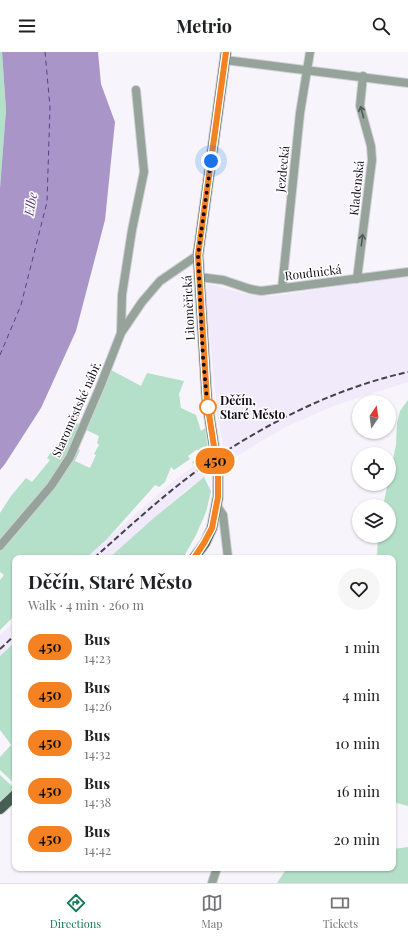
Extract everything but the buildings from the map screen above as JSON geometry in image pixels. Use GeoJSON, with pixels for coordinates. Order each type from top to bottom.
{"type":"FeatureCollection","features":[{"type":"Feature","properties":{"kind":"main road","name":"Litoměřická"},"geometry":{"type":"LineString","coordinates":[[196,555],[209,536],[214,522],[217,506],[218,473],[207,401],[198,255],[225,56]]}},
{"type":"Feature","properties":{"kind":"main road"},"geometry":{"type":"LineString","coordinates":[[0,809],[12,798]]}},
{"type":"Feature","properties":{"kind":"street","name":"Jezdecká"},"geometry":{"type":"LineString","coordinates":[[282,288],[300,113],[310,52]]}},
{"type":"Feature","properties":{"kind":"street"},"geometry":{"type":"LineString","coordinates":[[225,56],[308,70],[408,83]]}},
{"type":"Feature","properties":{"kind":"street","name":"Kladenská"},"geometry":{"type":"LineString","coordinates":[[357,279],[372,160],[371,146],[360,106],[363,76]]}},
{"type":"Feature","properties":{"kind":"street","name":"Staroměstské nábř."},"geometry":{"type":"LineString","coordinates":[[121,333],[122,295],[132,230],[144,172],[136,90]]}},
{"type":"Feature","properties":{"kind":"street","name":"Staroměstské nábř."},"geometry":{"type":"LineString","coordinates":[[0,546],[51,486],[70,457],[121,333],[142,302],[160,281],[198,255]]}},
{"type":"Feature","properties":{"kind":"street","name":"Roudnická"},"geometry":{"type":"LineString","coordinates":[[199,277],[223,280],[261,291],[408,272]]}},
{"type":"Feature","properties":{"kind":"street"},"geometry":{"type":"LineString","coordinates":[[217,506],[223,515],[228,555]]}},
{"type":"Feature","properties":{"kind":"street"},"geometry":{"type":"LineString","coordinates":[[212,883],[216,871]]}},
{"type":"Feature","properties":{"kind":"shaded area"},"geometry":{"type":"Polygon","coordinates":[[[408,276],[408,382],[367,395],[352,395],[352,400],[336,405],[290,425],[220,466],[186,490],[112,555],[88,555],[177,478],[223,446],[217,411],[205,283],[241,293],[272,296],[408,276]]]}},
{"type":"Feature","properties":{"kind":"shaded area"},"geometry":{"type":"Polygon","coordinates":[[[12,624],[12,645],[0,656],[0,635],[12,624]]]}},
{"type":"Feature","properties":{"kind":"green space"},"geometry":{"type":"Polygon","coordinates":[[[0,52],[2,52],[6,110],[0,188],[0,52]]]}},
{"type":"Feature","properties":{"kind":"green space"},"geometry":{"type":"Polygon","coordinates":[[[111,370],[141,386],[147,373],[184,381],[179,394],[181,408],[196,415],[201,431],[205,428],[208,451],[193,464],[192,462],[201,456],[198,450],[188,456],[190,459],[174,470],[171,467],[165,482],[159,487],[155,485],[107,539],[89,555],[12,555],[12,618],[0,630],[0,580],[4,575],[0,572],[0,550],[59,483],[58,481],[75,448],[80,450],[75,461],[90,468],[96,455],[94,454],[99,445],[97,443],[99,436],[84,429],[111,370]]]}},
{"type":"Feature","properties":{"kind":"green space"},"geometry":{"type":"Polygon","coordinates":[[[408,400],[408,806],[396,803],[396,555],[377,555],[378,543],[396,543],[396,499],[384,499],[386,491],[396,491],[397,423],[400,411],[408,400]]]}},
{"type":"Feature","properties":{"kind":"green space"},"geometry":{"type":"Polygon","coordinates":[[[70,421],[80,424],[64,463],[60,464],[61,468],[0,543],[0,513],[11,496],[26,478],[32,482],[50,460],[47,458],[60,440],[70,421]]]}},
{"type":"Feature","properties":{"kind":"green space"},"geometry":{"type":"Polygon","coordinates":[[[204,477],[211,491],[206,512],[196,535],[185,555],[112,555],[155,517],[204,477]]]}},
{"type":"Feature","properties":{"kind":"green space"},"geometry":{"type":"Polygon","coordinates":[[[12,645],[12,746],[0,730],[0,656],[12,645]]]}},
{"type":"Feature","properties":{"kind":"green space"},"geometry":{"type":"Polygon","coordinates":[[[11,745],[12,781],[0,770],[0,757],[11,745]]]}},
{"type":"Feature","properties":{"kind":"green space"},"geometry":{"type":"Polygon","coordinates":[[[0,775],[12,786],[12,792],[0,802],[0,775]]]}},
{"type":"Feature","properties":{"kind":"green space"},"geometry":{"type":"Polygon","coordinates":[[[408,847],[408,883],[277,883],[285,871],[396,871],[396,849],[408,847]]]}},
{"type":"Feature","properties":{"kind":"water","name":"Elbe"},"geometry":{"type":"Polygon","coordinates":[[[2,52],[98,52],[101,84],[115,122],[105,220],[76,331],[41,408],[0,470],[0,188],[6,110],[2,52]]]}},
{"type":"Feature","properties":{"kind":"ferry route"},"geometry":{"type":"LineString","coordinates":[[0,355],[21,305],[47,202],[50,107],[45,52]]}},
{"type":"Feature","properties":{"kind":"railway"},"geometry":{"type":"LineString","coordinates":[[97,555],[184,480],[210,461],[252,436],[316,402],[361,385],[408,372]]}},
{"type":"Feature","properties":{"kind":"railway"},"geometry":{"type":"LineString","coordinates":[[0,649],[12,638]]}},
{"type":"Feature","properties":{"kind":"bus line","name":"450"},"geometry":{"type":"LineString","coordinates":[[196,555],[209,536],[214,522],[218,497],[218,473],[209,421],[203,357],[198,255],[226,52]]}},
{"type":"Feature","properties":{"kind":"place","name":"Děčín, Staré Město"},"geometry":{"type":"Point","coordinates":[208,407]}},
{"type":"Feature","properties":{"kind":"route"},"geometry":{"type":"LineString","coordinates":[[208,407],[208,411],[203,357],[198,255],[211,161]]}}]}
